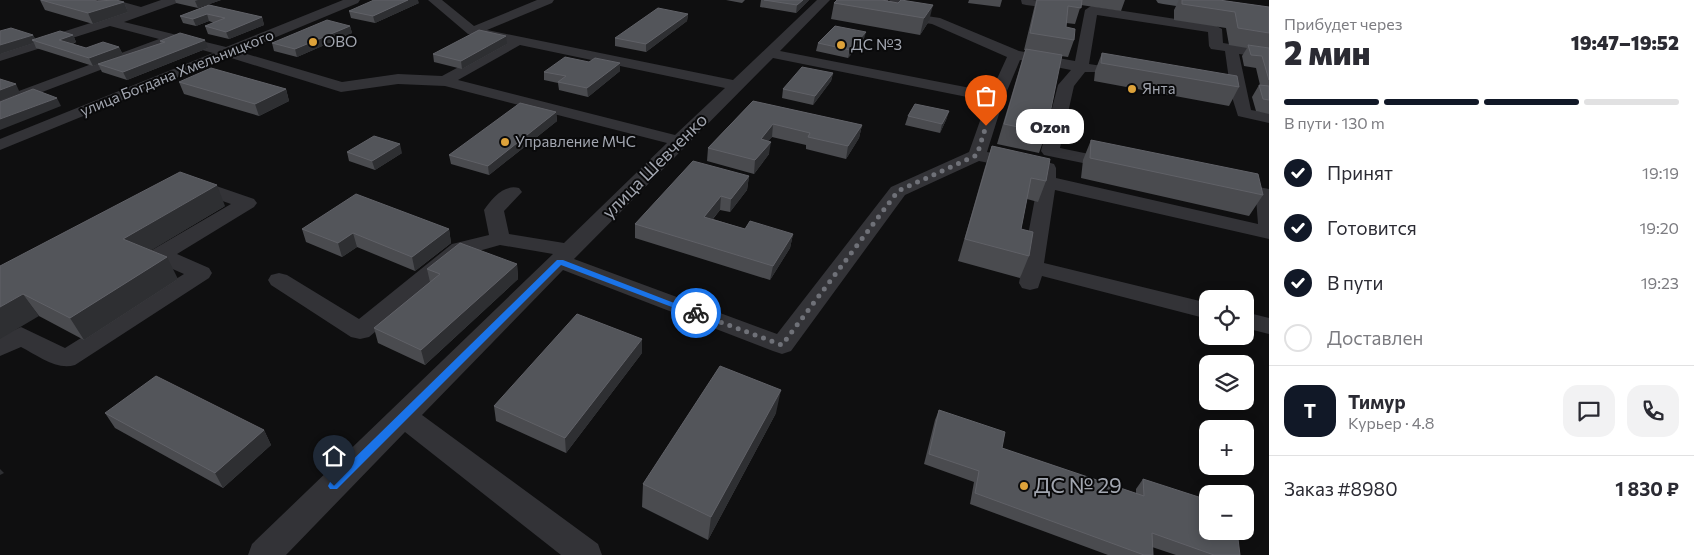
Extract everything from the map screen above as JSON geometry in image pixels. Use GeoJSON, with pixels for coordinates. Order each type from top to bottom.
{"type":"FeatureCollection","features":[{"type":"Feature","properties":{"kind":"main road"},"geometry":{"type":"LineString","coordinates":[[1163,0],[1269,15]]}},
{"type":"Feature","properties":{"kind":"street"},"geometry":{"type":"LineString","coordinates":[[104,0],[141,11]]}},
{"type":"Feature","properties":{"kind":"street"},"geometry":{"type":"LineString","coordinates":[[0,57],[173,0]]}},
{"type":"Feature","properties":{"kind":"street","name":"улица Богдана Хмельницкого"},"geometry":{"type":"LineString","coordinates":[[0,145],[354,0]]}},
{"type":"Feature","properties":{"kind":"street"},"geometry":{"type":"LineString","coordinates":[[434,0],[472,31],[603,56],[737,86]]}},
{"type":"Feature","properties":{"kind":"street"},"geometry":{"type":"LineString","coordinates":[[472,31],[548,0]]}},
{"type":"Feature","properties":{"kind":"street","name":"улица Шевченко"},"geometry":{"type":"LineString","coordinates":[[264,555],[566,256],[679,141],[824,0]]}},
{"type":"Feature","properties":{"kind":"street","name":"улица Шевченко"},"geometry":{"type":"LineString","coordinates":[[264,555],[824,0]]}},
{"type":"Feature","properties":{"kind":"street"},"geometry":{"type":"LineString","coordinates":[[897,0],[885,13],[935,21],[1015,55],[1111,72]]}},
{"type":"Feature","properties":{"kind":"street"},"geometry":{"type":"LineString","coordinates":[[1155,0],[1155,20]]}},
{"type":"Feature","properties":{"kind":"street"},"geometry":{"type":"LineString","coordinates":[[1026,1],[1215,29],[1216,46],[1269,54]]}},
{"type":"Feature","properties":{"kind":"street"},"geometry":{"type":"LineString","coordinates":[[1091,10],[1081,67],[1066,85],[1048,168],[1031,275],[1199,308]]}},
{"type":"Feature","properties":{"kind":"street"},"geometry":{"type":"LineString","coordinates":[[110,22],[227,52],[341,87],[398,79],[445,81],[679,141]]}},
{"type":"Feature","properties":{"kind":"street"},"geometry":{"type":"LineString","coordinates":[[64,36],[90,43]]}},
{"type":"Feature","properties":{"kind":"street"},"geometry":{"type":"LineString","coordinates":[[0,103],[173,38]]}},
{"type":"Feature","properties":{"kind":"street"},"geometry":{"type":"LineString","coordinates":[[445,81],[517,41]]}},
{"type":"Feature","properties":{"kind":"street"},"geometry":{"type":"LineString","coordinates":[[1231,48],[1244,113],[1269,118]]}},
{"type":"Feature","properties":{"kind":"street"},"geometry":{"type":"LineString","coordinates":[[770,53],[996,98]]}},
{"type":"Feature","properties":{"kind":"street"},"geometry":{"type":"LineString","coordinates":[[977,155],[996,98],[1015,55]]}},
{"type":"Feature","properties":{"kind":"street"},"geometry":{"type":"LineString","coordinates":[[1190,85],[1239,93]]}},
{"type":"Feature","properties":{"kind":"street"},"geometry":{"type":"LineString","coordinates":[[279,280],[360,331],[460,249],[500,239],[566,256],[782,345],[898,191],[977,155],[1048,168],[1269,232],[1265,194],[1218,185]]}},
{"type":"Feature","properties":{"kind":"street"},"geometry":{"type":"LineString","coordinates":[[1048,168],[1125,166]]}},
{"type":"Feature","properties":{"kind":"street"},"geometry":{"type":"LineString","coordinates":[[0,347],[20,336],[66,359],[201,273],[160,255],[247,203],[188,182],[171,192]]}},
{"type":"Feature","properties":{"kind":"street"},"geometry":{"type":"LineString","coordinates":[[500,239],[494,210],[512,192]]}},
{"type":"Feature","properties":{"kind":"street"},"geometry":{"type":"LineString","coordinates":[[1254,322],[1269,326]]}},
{"type":"Feature","properties":{"kind":"street"},"geometry":{"type":"LineString","coordinates":[[404,416],[586,555]]}},
{"type":"Feature","properties":{"kind":"building"},"geometry":{"type":"Polygon","coordinates":[[[41,0],[116,0],[124,2],[88,13],[41,0]]]}},
{"type":"Feature","properties":{"kind":"building"},"geometry":{"type":"Polygon","coordinates":[[[374,0],[408,0],[373,16],[349,11],[374,0]]]}},
{"type":"Feature","properties":{"kind":"building"},"geometry":{"type":"Polygon","coordinates":[[[764,0],[803,0],[797,5],[764,0]]]}},
{"type":"Feature","properties":{"kind":"building"},"geometry":{"type":"Polygon","coordinates":[[[837,0],[882,0],[898,3],[901,0],[933,5],[924,18],[834,3],[837,0]]]}},
{"type":"Feature","properties":{"kind":"building"},"geometry":{"type":"Polygon","coordinates":[[[1037,0],[1082,0],[1081,8],[1068,6],[1066,27],[1075,29],[1074,40],[1030,33],[1037,0]]]}},
{"type":"Feature","properties":{"kind":"building"},"geometry":{"type":"Polygon","coordinates":[[[1182,0],[1219,0],[1269,7],[1269,33],[1238,28],[1235,12],[1182,4],[1182,0]]]}},
{"type":"Feature","properties":{"kind":"building"},"geometry":{"type":"Polygon","coordinates":[[[209,5],[262,17],[226,32],[205,26],[225,18],[207,14],[193,19],[180,16],[209,5]]]}},
{"type":"Feature","properties":{"kind":"building"},"geometry":{"type":"Polygon","coordinates":[[[658,8],[688,14],[646,44],[615,38],[658,8]]]}},
{"type":"Feature","properties":{"kind":"building"},"geometry":{"type":"Polygon","coordinates":[[[327,20],[350,26],[295,49],[272,43],[327,20]]]}},
{"type":"Feature","properties":{"kind":"building"},"geometry":{"type":"Polygon","coordinates":[[[835,26],[866,32],[850,50],[818,43],[835,26]]]}},
{"type":"Feature","properties":{"kind":"building"},"geometry":{"type":"Polygon","coordinates":[[[11,28],[33,35],[0,45],[0,31],[11,28]]]}},
{"type":"Feature","properties":{"kind":"building"},"geometry":{"type":"Polygon","coordinates":[[[479,30],[506,36],[461,61],[433,54],[479,30]]]}},
{"type":"Feature","properties":{"kind":"building"},"geometry":{"type":"Polygon","coordinates":[[[60,31],[73,35],[59,40],[86,48],[103,42],[119,47],[89,58],[32,40],[60,31]]]}},
{"type":"Feature","properties":{"kind":"building"},"geometry":{"type":"Polygon","coordinates":[[[180,33],[205,40],[123,72],[98,64],[165,42],[160,41],[180,33]]]}},
{"type":"Feature","properties":{"kind":"building"},"geometry":{"type":"Polygon","coordinates":[[[1248,45],[1269,48],[1269,80],[1262,56],[1251,55],[1248,45]]]}},
{"type":"Feature","properties":{"kind":"building"},"geometry":{"type":"Polygon","coordinates":[[[1026,49],[1062,55],[1046,133],[1004,124],[1026,49]]]}},
{"type":"Feature","properties":{"kind":"building"},"geometry":{"type":"Polygon","coordinates":[[[1102,53],[1237,76],[1239,87],[1101,63],[1102,53]]]}},
{"type":"Feature","properties":{"kind":"building"},"geometry":{"type":"Polygon","coordinates":[[[565,57],[589,62],[595,58],[620,63],[587,88],[558,82],[566,76],[544,72],[565,57]]]}},
{"type":"Feature","properties":{"kind":"building"},"geometry":{"type":"Polygon","coordinates":[[[802,67],[833,73],[815,96],[783,89],[802,67]]]}},
{"type":"Feature","properties":{"kind":"building"},"geometry":{"type":"Polygon","coordinates":[[[211,68],[286,89],[255,104],[179,82],[211,68]]]}},
{"type":"Feature","properties":{"kind":"building"},"geometry":{"type":"Polygon","coordinates":[[[0,79],[16,84],[0,90],[0,79]]]}},
{"type":"Feature","properties":{"kind":"building"},"geometry":{"type":"Polygon","coordinates":[[[1259,85],[1269,86],[1269,100],[1263,99],[1259,85]]]}},
{"type":"Feature","properties":{"kind":"building"},"geometry":{"type":"Polygon","coordinates":[[[33,89],[57,98],[0,119],[0,102],[33,89]]]}},
{"type":"Feature","properties":{"kind":"building"},"geometry":{"type":"Polygon","coordinates":[[[753,101],[862,125],[848,146],[808,137],[810,133],[773,124],[761,139],[771,142],[755,160],[708,148],[753,101]]]}},
{"type":"Feature","properties":{"kind":"building","name":"Управление МЧС"},"geometry":{"type":"Polygon","coordinates":[[[520,103],[556,112],[488,166],[449,155],[520,103]]]}},
{"type":"Feature","properties":{"kind":"building"},"geometry":{"type":"Polygon","coordinates":[[[915,104],[949,111],[942,124],[908,116],[915,104]]]}},
{"type":"Feature","properties":{"kind":"building"},"geometry":{"type":"Polygon","coordinates":[[[374,136],[400,144],[372,161],[347,152],[374,136]]]}},
{"type":"Feature","properties":{"kind":"building"},"geometry":{"type":"Polygon","coordinates":[[[1091,140],[1258,174],[1263,195],[1090,158],[1091,140]]]}},
{"type":"Feature","properties":{"kind":"building"},"geometry":{"type":"Polygon","coordinates":[[[992,146],[1050,159],[1046,181],[1031,178],[1021,229],[1033,232],[1029,256],[965,239],[992,146]]]}},
{"type":"Feature","properties":{"kind":"building"},"geometry":{"type":"Polygon","coordinates":[[[693,161],[749,176],[731,199],[721,196],[704,217],[745,229],[750,221],[793,234],[773,266],[635,224],[693,161]]]}},
{"type":"Feature","properties":{"kind":"building"},"geometry":{"type":"Polygon","coordinates":[[[180,172],[217,185],[123,239],[167,257],[70,318],[23,294],[0,307],[0,266],[180,172]]]}},
{"type":"Feature","properties":{"kind":"building"},"geometry":{"type":"Polygon","coordinates":[[[356,194],[449,229],[412,257],[353,233],[338,243],[302,229],[356,194]]]}},
{"type":"Feature","properties":{"kind":"building"},"geometry":{"type":"Polygon","coordinates":[[[460,243],[517,264],[421,350],[374,328],[440,274],[427,269],[460,243]]]}},
{"type":"Feature","properties":{"kind":"building"},"geometry":{"type":"Polygon","coordinates":[[[577,314],[642,339],[565,438],[494,406],[577,314]]]}},
{"type":"Feature","properties":{"kind":"building"},"geometry":{"type":"Polygon","coordinates":[[[720,366],[781,390],[711,517],[643,484],[720,366]]]}},
{"type":"Feature","properties":{"kind":"building"},"geometry":{"type":"Polygon","coordinates":[[[156,376],[264,430],[215,473],[105,413],[156,376]]]}},
{"type":"Feature","properties":{"kind":"building","name":"ДС № 29"},"geometry":{"type":"Polygon","coordinates":[[[939,410],[1005,432],[1002,448],[1144,496],[1143,479],[1199,497],[1199,540],[1238,540],[1240,555],[1214,555],[1152,533],[1153,555],[1144,555],[975,493],[979,471],[929,454],[939,410]]]}},
{"type":"Feature","properties":{"kind":"way so far"},"geometry":{"type":"LineString","coordinates":[[696,313],[782,345],[898,191],[977,155],[986,126]]}},
{"type":"Feature","properties":{"kind":"place","name":"ОВО"},"geometry":{"type":"Point","coordinates":[313,42]}},
{"type":"Feature","properties":{"kind":"place","name":"ДС №3"},"geometry":{"type":"Point","coordinates":[841,45]}},
{"type":"Feature","properties":{"kind":"place","name":"Янта"},"geometry":{"type":"Point","coordinates":[1132,89]}},
{"type":"Feature","properties":{"kind":"place","name":"Ozon"},"geometry":{"type":"Point","coordinates":[986,126]}},
{"type":"Feature","properties":{"kind":"place","name":"Управление МЧС"},"geometry":{"type":"Point","coordinates":[505,142]}},
{"type":"Feature","properties":{"kind":"place","name":"ДС № 29"},"geometry":{"type":"Point","coordinates":[1024,486]}},
{"type":"Feature","properties":{"kind":"route"},"geometry":{"type":"LineString","coordinates":[[334,486],[560,261],[696,313]]}}]}
